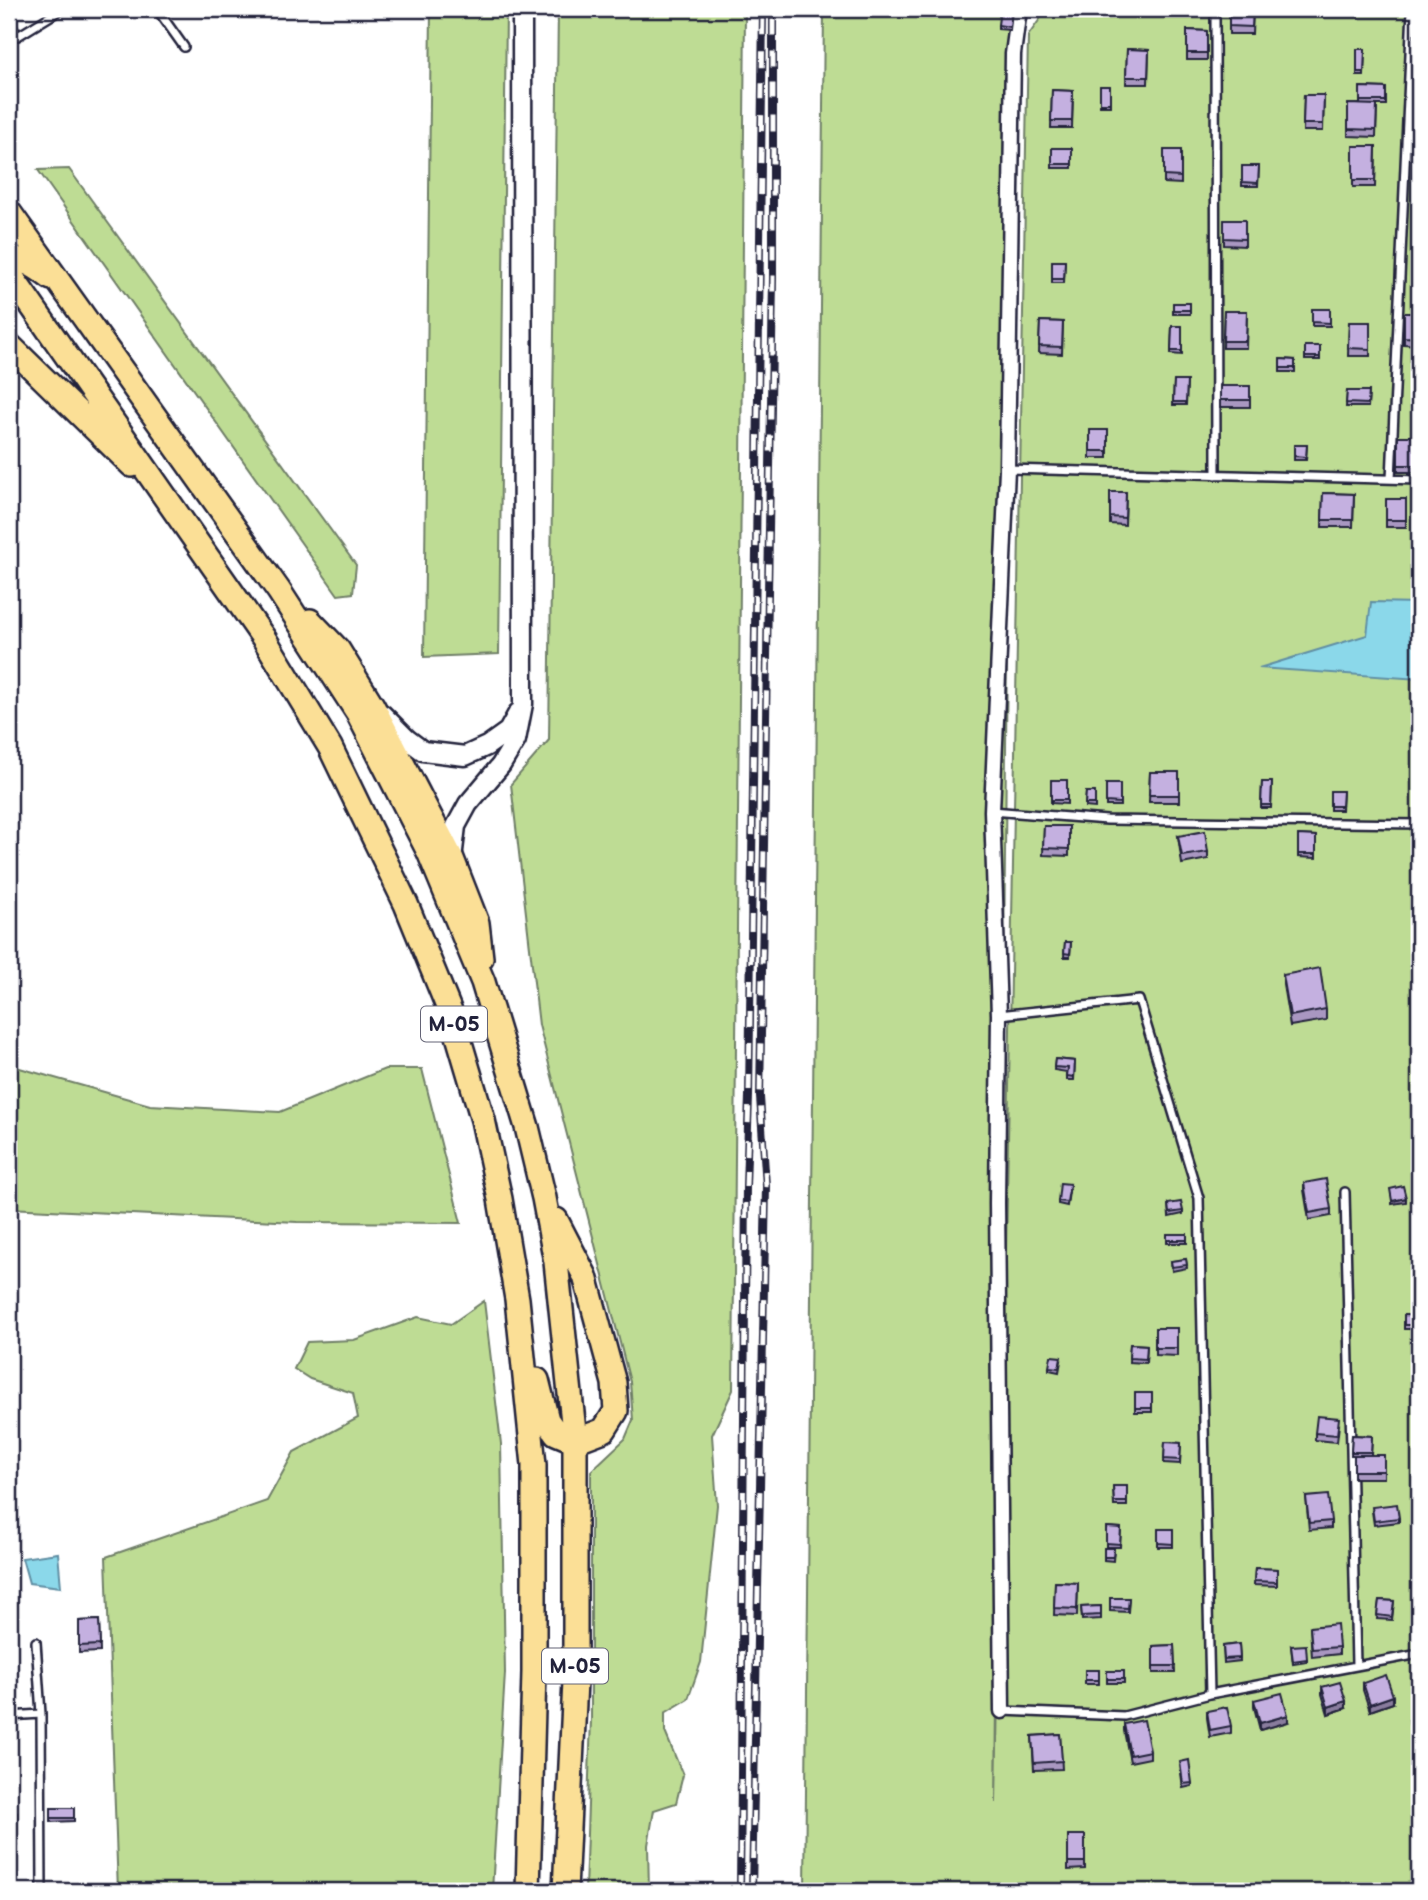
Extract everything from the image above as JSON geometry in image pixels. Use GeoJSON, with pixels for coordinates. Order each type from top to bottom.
{"type":"FeatureCollection","features":[{"type":"Feature","properties":{"kind":"highway","name":"М-05"},"geometry":{"type":"LineString","coordinates":[[9,212],[279,591],[358,713],[429,852],[483,982],[527,1127],[544,1198],[556,1262],[575,1441],[575,1681],[565,1891]]}},
{"type":"Feature","properties":{"kind":"highway"},"geometry":{"type":"LineString","coordinates":[[9,258],[35,266],[62,287]]}},
{"type":"Feature","properties":{"kind":"highway","name":"М-05"},"geometry":{"type":"LineString","coordinates":[[9,273],[265,640],[330,747],[406,904],[453,1019],[483,1120],[500,1199],[517,1299],[534,1465],[534,1672],[528,1891]]}},
{"type":"Feature","properties":{"kind":"highway"},"geometry":{"type":"LineString","coordinates":[[9,345],[167,499]]}},
{"type":"Feature","properties":{"kind":"highway"},"geometry":{"type":"LineString","coordinates":[[279,591],[338,650],[372,705],[452,859],[477,923],[483,982]]}},
{"type":"Feature","properties":{"kind":"highway"},"geometry":{"type":"LineString","coordinates":[[517,1299],[547,1420],[556,1433],[575,1441],[604,1430],[616,1411],[614,1382],[585,1276],[544,1198]]}},
{"type":"Feature","properties":{"kind":"street"},"geometry":{"type":"LineString","coordinates":[[452,859],[456,826],[468,804],[501,765],[516,740],[523,704],[522,9]]}},
{"type":"Feature","properties":{"kind":"street"},"geometry":{"type":"LineString","coordinates":[[1002,1711],[997,1217],[999,1015],[992,811],[1007,469],[1013,54],[1019,9]]}},
{"type":"Feature","properties":{"kind":"street"},"geometry":{"type":"LineString","coordinates":[[372,705],[423,751],[465,756],[487,746],[508,731],[523,704]]}},
{"type":"Feature","properties":{"kind":"lane"},"geometry":{"type":"LineString","coordinates":[[9,23],[18,36],[62,9]]}},
{"type":"Feature","properties":{"kind":"lane"},"geometry":{"type":"LineString","coordinates":[[157,9],[184,47]]}},
{"type":"Feature","properties":{"kind":"lane"},"geometry":{"type":"LineString","coordinates":[[1215,9],[1216,475]]}},
{"type":"Feature","properties":{"kind":"lane"},"geometry":{"type":"LineString","coordinates":[[1391,480],[1412,9]]}},
{"type":"Feature","properties":{"kind":"lane"},"geometry":{"type":"LineString","coordinates":[[1007,469],[1419,480]]}},
{"type":"Feature","properties":{"kind":"lane"},"geometry":{"type":"LineString","coordinates":[[992,811],[1107,820],[1419,824]]}},
{"type":"Feature","properties":{"kind":"lane"},"geometry":{"type":"LineString","coordinates":[[999,1015],[1139,1000],[1199,1198],[1210,1693]]}},
{"type":"Feature","properties":{"kind":"lane"},"geometry":{"type":"LineString","coordinates":[[1345,1192],[1356,1665]]}},
{"type":"Feature","properties":{"kind":"lane"},"geometry":{"type":"LineString","coordinates":[[36,1642],[41,1714],[42,1891]]}},
{"type":"Feature","properties":{"kind":"lane"},"geometry":{"type":"LineString","coordinates":[[1002,1711],[1124,1716],[1210,1693],[1419,1654]]}},
{"type":"Feature","properties":{"kind":"lane"},"geometry":{"type":"LineString","coordinates":[[9,1716],[41,1714]]}},
{"type":"Feature","properties":{"kind":"green space"},"geometry":{"type":"Polygon","coordinates":[[[431,9],[506,9],[499,654],[424,657],[431,9]]]}},
{"type":"Feature","properties":{"kind":"green space"},"geometry":{"type":"Polygon","coordinates":[[[558,9],[745,9],[733,1390],[712,1435],[717,1505],[701,1662],[688,1699],[665,1713],[665,1732],[683,1775],[676,1803],[654,1810],[648,1845],[649,1891],[585,1891],[591,1719],[591,1471],[625,1439],[633,1420],[630,1382],[539,1025],[511,784],[549,740],[558,9]]]}},
{"type":"Feature","properties":{"kind":"green space"},"geometry":{"type":"Polygon","coordinates":[[[824,9],[1013,9],[996,1803],[1028,36],[1047,9],[1419,9],[1419,1891],[805,1891],[824,9]]]}},
{"type":"Feature","properties":{"kind":"green space"},"geometry":{"type":"Polygon","coordinates":[[[69,169],[356,565],[353,593],[338,595],[38,170],[69,169]]]}},
{"type":"Feature","properties":{"kind":"green space"},"geometry":{"type":"Polygon","coordinates":[[[9,1065],[150,1105],[280,1112],[385,1069],[422,1069],[461,1223],[297,1222],[9,1208],[9,1065]]]}},
{"type":"Feature","properties":{"kind":"green space"},"geometry":{"type":"Polygon","coordinates":[[[484,1301],[501,1444],[505,1673],[492,1891],[118,1891],[106,1557],[267,1501],[294,1452],[358,1418],[353,1393],[310,1379],[294,1369],[307,1342],[354,1340],[418,1317],[451,1324],[484,1301]]]}},
{"type":"Feature","properties":{"kind":"water"},"geometry":{"type":"Polygon","coordinates":[[[1371,602],[1419,603],[1419,679],[1259,668],[1367,635],[1371,602]]]}},
{"type":"Feature","properties":{"kind":"water"},"geometry":{"type":"Polygon","coordinates":[[[58,1553],[61,1587],[29,1583],[22,1558],[58,1553]]]}},
{"type":"Feature","properties":{"kind":"building"},"geometry":{"type":"Polygon","coordinates":[[[1000,9],[1012,9],[1010,27],[998,25],[1000,9]]]}},
{"type":"Feature","properties":{"kind":"building"},"geometry":{"type":"Polygon","coordinates":[[[1229,9],[1253,9],[1252,27],[1229,26],[1229,9]]]}},
{"type":"Feature","properties":{"kind":"building"},"geometry":{"type":"Polygon","coordinates":[[[1187,30],[1207,31],[1207,53],[1187,53],[1187,30]]]}},
{"type":"Feature","properties":{"kind":"building"},"geometry":{"type":"Polygon","coordinates":[[[1414,35],[1419,35],[1419,42],[1414,41],[1414,35]]]}},
{"type":"Feature","properties":{"kind":"building"},"geometry":{"type":"Polygon","coordinates":[[[1127,49],[1149,50],[1148,77],[1126,77],[1127,49]]]}},
{"type":"Feature","properties":{"kind":"building"},"geometry":{"type":"Polygon","coordinates":[[[1357,49],[1365,49],[1364,72],[1357,72],[1357,49]]]}},
{"type":"Feature","properties":{"kind":"building"},"geometry":{"type":"Polygon","coordinates":[[[1416,56],[1419,56],[1419,78],[1415,78],[1416,56]]]}},
{"type":"Feature","properties":{"kind":"building"},"geometry":{"type":"Polygon","coordinates":[[[1100,86],[1110,86],[1110,103],[1100,103],[1100,86]]]}},
{"type":"Feature","properties":{"kind":"building"},"geometry":{"type":"Polygon","coordinates":[[[1360,87],[1386,88],[1386,101],[1360,101],[1360,87]]]}},
{"type":"Feature","properties":{"kind":"building"},"geometry":{"type":"Polygon","coordinates":[[[1052,90],[1073,91],[1072,121],[1051,121],[1052,90]]]}},
{"type":"Feature","properties":{"kind":"building"},"geometry":{"type":"Polygon","coordinates":[[[1411,92],[1419,92],[1419,114],[1411,114],[1411,92]]]}},
{"type":"Feature","properties":{"kind":"building"},"geometry":{"type":"Polygon","coordinates":[[[1304,95],[1324,95],[1323,124],[1303,124],[1304,95]]]}},
{"type":"Feature","properties":{"kind":"building"},"geometry":{"type":"Polygon","coordinates":[[[1348,104],[1377,105],[1376,130],[1348,129],[1348,104]]]}},
{"type":"Feature","properties":{"kind":"building"},"geometry":{"type":"Polygon","coordinates":[[[1353,146],[1376,146],[1375,180],[1353,180],[1353,146]]]}},
{"type":"Feature","properties":{"kind":"building"},"geometry":{"type":"Polygon","coordinates":[[[1052,148],[1072,148],[1072,164],[1052,164],[1052,148]]]}},
{"type":"Feature","properties":{"kind":"building"},"geometry":{"type":"Polygon","coordinates":[[[1164,150],[1181,150],[1181,177],[1164,176],[1164,150]]]}},
{"type":"Feature","properties":{"kind":"building"},"geometry":{"type":"Polygon","coordinates":[[[1242,166],[1259,166],[1258,183],[1242,182],[1242,166]]]}},
{"type":"Feature","properties":{"kind":"building"},"geometry":{"type":"Polygon","coordinates":[[[1224,220],[1245,220],[1245,239],[1224,238],[1224,220]]]}},
{"type":"Feature","properties":{"kind":"building"},"geometry":{"type":"Polygon","coordinates":[[[1052,261],[1065,261],[1064,279],[1052,279],[1052,261]]]}},
{"type":"Feature","properties":{"kind":"building"},"geometry":{"type":"Polygon","coordinates":[[[1173,303],[1190,303],[1190,310],[1173,310],[1173,303]]]}},
{"type":"Feature","properties":{"kind":"building"},"geometry":{"type":"Polygon","coordinates":[[[1312,309],[1330,309],[1330,323],[1312,322],[1312,309]]]}},
{"type":"Feature","properties":{"kind":"building"},"geometry":{"type":"Polygon","coordinates":[[[1224,311],[1247,311],[1246,341],[1223,341],[1224,311]]]}},
{"type":"Feature","properties":{"kind":"building"},"geometry":{"type":"Polygon","coordinates":[[[1404,313],[1419,313],[1419,338],[1404,337],[1404,313]]]}},
{"type":"Feature","properties":{"kind":"building"},"geometry":{"type":"Polygon","coordinates":[[[1040,321],[1063,322],[1062,347],[1039,346],[1040,321]]]}},
{"type":"Feature","properties":{"kind":"building"},"geometry":{"type":"Polygon","coordinates":[[[1349,322],[1370,322],[1370,349],[1348,348],[1349,322]]]}},
{"type":"Feature","properties":{"kind":"building"},"geometry":{"type":"Polygon","coordinates":[[[1172,326],[1182,326],[1182,351],[1171,351],[1172,326]]]}},
{"type":"Feature","properties":{"kind":"building"},"geometry":{"type":"Polygon","coordinates":[[[1305,346],[1320,346],[1320,357],[1305,357],[1305,346]]]}},
{"type":"Feature","properties":{"kind":"building"},"geometry":{"type":"Polygon","coordinates":[[[1280,359],[1295,360],[1295,368],[1280,368],[1280,359]]]}},
{"type":"Feature","properties":{"kind":"building"},"geometry":{"type":"Polygon","coordinates":[[[1174,381],[1187,381],[1186,402],[1173,402],[1174,381]]]}},
{"type":"Feature","properties":{"kind":"building"},"geometry":{"type":"Polygon","coordinates":[[[1220,386],[1250,386],[1250,400],[1220,400],[1220,386]]]}},
{"type":"Feature","properties":{"kind":"building"},"geometry":{"type":"Polygon","coordinates":[[[1347,391],[1369,391],[1368,404],[1346,403],[1347,391]]]}},
{"type":"Feature","properties":{"kind":"building"},"geometry":{"type":"Polygon","coordinates":[[[1090,430],[1108,430],[1108,451],[1090,451],[1090,430]]]}},
{"type":"Feature","properties":{"kind":"building"},"geometry":{"type":"Polygon","coordinates":[[[1398,436],[1419,436],[1419,465],[1398,465],[1398,436]]]}},
{"type":"Feature","properties":{"kind":"building"},"geometry":{"type":"Polygon","coordinates":[[[1294,445],[1307,445],[1306,457],[1294,456],[1294,445]]]}},
{"type":"Feature","properties":{"kind":"building"},"geometry":{"type":"Polygon","coordinates":[[[1110,492],[1126,492],[1125,518],[1110,517],[1110,492]]]}},
{"type":"Feature","properties":{"kind":"building"},"geometry":{"type":"Polygon","coordinates":[[[1323,493],[1354,494],[1353,520],[1322,520],[1323,493]]]}},
{"type":"Feature","properties":{"kind":"building"},"geometry":{"type":"Polygon","coordinates":[[[1386,499],[1406,499],[1406,520],[1386,520],[1386,499]]]}},
{"type":"Feature","properties":{"kind":"building"},"geometry":{"type":"Polygon","coordinates":[[[1150,772],[1179,772],[1179,795],[1149,795],[1150,772]]]}},
{"type":"Feature","properties":{"kind":"building"},"geometry":{"type":"Polygon","coordinates":[[[1051,780],[1067,780],[1067,800],[1051,800],[1051,780]]]}},
{"type":"Feature","properties":{"kind":"building"},"geometry":{"type":"Polygon","coordinates":[[[1262,782],[1272,782],[1271,805],[1261,805],[1262,782]]]}},
{"type":"Feature","properties":{"kind":"building"},"geometry":{"type":"Polygon","coordinates":[[[1106,784],[1120,784],[1120,803],[1106,802],[1106,784]]]}},
{"type":"Feature","properties":{"kind":"building"},"geometry":{"type":"Polygon","coordinates":[[[1330,791],[1343,791],[1342,806],[1330,806],[1330,791]]]}},
{"type":"Feature","properties":{"kind":"building"},"geometry":{"type":"Polygon","coordinates":[[[1086,792],[1095,792],[1095,804],[1085,804],[1086,792]]]}},
{"type":"Feature","properties":{"kind":"building"},"geometry":{"type":"Polygon","coordinates":[[[1044,826],[1069,826],[1069,849],[1043,848],[1044,826]]]}},
{"type":"Feature","properties":{"kind":"building"},"geometry":{"type":"Polygon","coordinates":[[[1205,831],[1208,852],[1182,856],[1178,836],[1205,831]]]}},
{"type":"Feature","properties":{"kind":"building"},"geometry":{"type":"Polygon","coordinates":[[[1298,835],[1316,836],[1316,854],[1298,854],[1298,835]]]}},
{"type":"Feature","properties":{"kind":"building"},"geometry":{"type":"Polygon","coordinates":[[[1065,942],[1071,942],[1070,954],[1064,953],[1065,942]]]}},
{"type":"Feature","properties":{"kind":"building"},"geometry":{"type":"Polygon","coordinates":[[[1320,968],[1326,1009],[1290,1016],[1283,975],[1320,968]]]}},
{"type":"Feature","properties":{"kind":"building"},"geometry":{"type":"Polygon","coordinates":[[[1055,1059],[1075,1061],[1074,1077],[1067,1076],[1068,1068],[1054,1067],[1055,1059]]]}},
{"type":"Feature","properties":{"kind":"building"},"geometry":{"type":"Polygon","coordinates":[[[1326,1179],[1331,1209],[1309,1213],[1304,1183],[1326,1179]]]}},
{"type":"Feature","properties":{"kind":"building"},"geometry":{"type":"Polygon","coordinates":[[[1060,1183],[1070,1184],[1067,1202],[1058,1201],[1060,1183]]]}},
{"type":"Feature","properties":{"kind":"building"},"geometry":{"type":"Polygon","coordinates":[[[1403,1186],[1406,1198],[1392,1201],[1390,1189],[1403,1186]]]}},
{"type":"Feature","properties":{"kind":"building"},"geometry":{"type":"Polygon","coordinates":[[[1181,1202],[1183,1211],[1169,1213],[1168,1204],[1181,1202]]]}},
{"type":"Feature","properties":{"kind":"building"},"geometry":{"type":"Polygon","coordinates":[[[1167,1234],[1187,1234],[1187,1240],[1167,1240],[1167,1234]]]}},
{"type":"Feature","properties":{"kind":"building"},"geometry":{"type":"Polygon","coordinates":[[[1186,1259],[1187,1265],[1172,1267],[1171,1261],[1186,1259]]]}},
{"type":"Feature","properties":{"kind":"building"},"geometry":{"type":"Polygon","coordinates":[[[1404,1315],[1417,1316],[1417,1325],[1404,1325],[1404,1315]]]}},
{"type":"Feature","properties":{"kind":"building"},"geometry":{"type":"Polygon","coordinates":[[[1155,1328],[1177,1328],[1177,1348],[1155,1348],[1155,1328]]]}},
{"type":"Feature","properties":{"kind":"building"},"geometry":{"type":"Polygon","coordinates":[[[1130,1344],[1147,1345],[1146,1359],[1129,1358],[1130,1344]]]}},
{"type":"Feature","properties":{"kind":"building"},"geometry":{"type":"Polygon","coordinates":[[[1051,1356],[1061,1357],[1059,1368],[1049,1367],[1051,1356]]]}},
{"type":"Feature","properties":{"kind":"building"},"geometry":{"type":"Polygon","coordinates":[[[1135,1393],[1152,1393],[1152,1408],[1135,1408],[1135,1393]]]}},
{"type":"Feature","properties":{"kind":"building"},"geometry":{"type":"Polygon","coordinates":[[[1317,1416],[1339,1418],[1337,1435],[1315,1433],[1317,1416]]]}},
{"type":"Feature","properties":{"kind":"building"},"geometry":{"type":"Polygon","coordinates":[[[1352,1435],[1372,1436],[1371,1452],[1351,1452],[1352,1435]]]}},
{"type":"Feature","properties":{"kind":"building"},"geometry":{"type":"Polygon","coordinates":[[[1165,1442],[1181,1443],[1180,1460],[1164,1459],[1165,1442]]]}},
{"type":"Feature","properties":{"kind":"building"},"geometry":{"type":"Polygon","coordinates":[[[1354,1455],[1384,1455],[1384,1471],[1354,1471],[1354,1455]]]}},
{"type":"Feature","properties":{"kind":"building"},"geometry":{"type":"Polygon","coordinates":[[[1113,1486],[1127,1486],[1127,1502],[1114,1502],[1113,1486]]]}},
{"type":"Feature","properties":{"kind":"building"},"geometry":{"type":"Polygon","coordinates":[[[1328,1495],[1331,1521],[1309,1523],[1306,1497],[1328,1495]]]}},
{"type":"Feature","properties":{"kind":"building"},"geometry":{"type":"Polygon","coordinates":[[[1397,1504],[1399,1518],[1374,1521],[1372,1507],[1397,1504]]]}},
{"type":"Feature","properties":{"kind":"building"},"geometry":{"type":"Polygon","coordinates":[[[1106,1527],[1121,1528],[1120,1544],[1106,1543],[1106,1527]]]}},
{"type":"Feature","properties":{"kind":"building"},"geometry":{"type":"Polygon","coordinates":[[[1158,1529],[1173,1529],[1173,1544],[1158,1543],[1158,1529]]]}},
{"type":"Feature","properties":{"kind":"building"},"geometry":{"type":"Polygon","coordinates":[[[1104,1548],[1114,1548],[1113,1557],[1104,1557],[1104,1548]]]}},
{"type":"Feature","properties":{"kind":"building"},"geometry":{"type":"Polygon","coordinates":[[[1255,1568],[1277,1569],[1277,1582],[1254,1581],[1255,1568]]]}},
{"type":"Feature","properties":{"kind":"building"},"geometry":{"type":"Polygon","coordinates":[[[1055,1582],[1078,1583],[1077,1609],[1054,1608],[1055,1582]]]}},
{"type":"Feature","properties":{"kind":"building"},"geometry":{"type":"Polygon","coordinates":[[[1110,1598],[1129,1598],[1128,1608],[1110,1607],[1110,1598]]]}},
{"type":"Feature","properties":{"kind":"building"},"geometry":{"type":"Polygon","coordinates":[[[1379,1600],[1394,1601],[1392,1617],[1377,1615],[1379,1600]]]}},
{"type":"Feature","properties":{"kind":"building"},"geometry":{"type":"Polygon","coordinates":[[[1101,1606],[1101,1615],[1082,1616],[1081,1607],[1101,1606]]]}},
{"type":"Feature","properties":{"kind":"building"},"geometry":{"type":"Polygon","coordinates":[[[99,1620],[100,1645],[79,1646],[79,1621],[99,1620]]]}},
{"type":"Feature","properties":{"kind":"building"},"geometry":{"type":"Polygon","coordinates":[[[1337,1624],[1339,1647],[1312,1649],[1310,1627],[1337,1624]]]}},
{"type":"Feature","properties":{"kind":"building"},"geometry":{"type":"Polygon","coordinates":[[[1239,1644],[1240,1658],[1224,1659],[1223,1646],[1239,1644]]]}},
{"type":"Feature","properties":{"kind":"building"},"geometry":{"type":"Polygon","coordinates":[[[1174,1645],[1175,1666],[1153,1666],[1153,1646],[1174,1645]]]}},
{"type":"Feature","properties":{"kind":"building"},"geometry":{"type":"Polygon","coordinates":[[[1306,1645],[1307,1659],[1293,1661],[1291,1646],[1306,1645]]]}},
{"type":"Feature","properties":{"kind":"building"},"geometry":{"type":"Polygon","coordinates":[[[1085,1670],[1099,1670],[1099,1680],[1085,1680],[1085,1670]]]}},
{"type":"Feature","properties":{"kind":"building"},"geometry":{"type":"Polygon","coordinates":[[[1107,1671],[1124,1671],[1124,1679],[1107,1679],[1107,1671]]]}},
{"type":"Feature","properties":{"kind":"building"},"geometry":{"type":"Polygon","coordinates":[[[1386,1675],[1393,1696],[1370,1704],[1363,1683],[1386,1675]]]}},
{"type":"Feature","properties":{"kind":"building"},"geometry":{"type":"Polygon","coordinates":[[[1340,1682],[1346,1701],[1328,1707],[1322,1687],[1340,1682]]]}},
{"type":"Feature","properties":{"kind":"building"},"geometry":{"type":"Polygon","coordinates":[[[9,1686],[13,1686],[13,1700],[9,1700],[9,1686]]]}},
{"type":"Feature","properties":{"kind":"building"},"geometry":{"type":"Polygon","coordinates":[[[1282,1693],[1288,1715],[1260,1723],[1254,1700],[1282,1693]]]}},
{"type":"Feature","properties":{"kind":"building"},"geometry":{"type":"Polygon","coordinates":[[[1227,1707],[1231,1726],[1210,1730],[1207,1711],[1227,1707]]]}},
{"type":"Feature","properties":{"kind":"building"},"geometry":{"type":"Polygon","coordinates":[[[1419,1718],[1419,1729],[1411,1731],[1409,1720],[1419,1718]]]}},
{"type":"Feature","properties":{"kind":"building"},"geometry":{"type":"Polygon","coordinates":[[[1144,1720],[1150,1751],[1130,1755],[1124,1724],[1144,1720]]]}},
{"type":"Feature","properties":{"kind":"building"},"geometry":{"type":"Polygon","coordinates":[[[1060,1734],[1062,1761],[1034,1763],[1032,1736],[1060,1734]]]}},
{"type":"Feature","properties":{"kind":"building"},"geometry":{"type":"Polygon","coordinates":[[[1189,1760],[1192,1783],[1183,1784],[1180,1762],[1189,1760]]]}},
{"type":"Feature","properties":{"kind":"building"},"geometry":{"type":"Polygon","coordinates":[[[51,1808],[74,1808],[74,1818],[51,1818],[51,1808]]]}},
{"type":"Feature","properties":{"kind":"building"},"geometry":{"type":"Polygon","coordinates":[[[17,1813],[17,1840],[9,1840],[9,1814],[17,1813]]]}},
{"type":"Feature","properties":{"kind":"building"},"geometry":{"type":"Polygon","coordinates":[[[1068,1835],[1085,1835],[1085,1862],[1068,1862],[1068,1835]]]}},
{"type":"Feature","properties":{"kind":"railway"},"geometry":{"type":"LineString","coordinates":[[740,1891],[746,1186],[763,9]]}},
{"type":"Feature","properties":{"kind":"railway"},"geometry":{"type":"LineString","coordinates":[[752,1891],[766,1186],[760,1097],[773,279],[773,9]]}}]}
